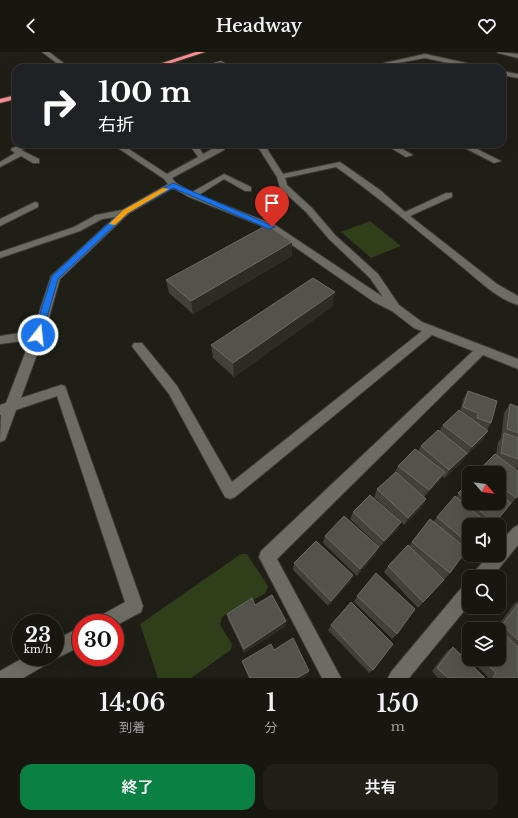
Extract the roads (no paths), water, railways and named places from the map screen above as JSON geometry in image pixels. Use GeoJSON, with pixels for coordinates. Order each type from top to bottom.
{"type":"FeatureCollection","features":[{"type":"Feature","properties":{"kind":"highway"},"geometry":{"type":"LineString","coordinates":[[163,64],[202,52]]}},
{"type":"Feature","properties":{"kind":"highway"},"geometry":{"type":"LineString","coordinates":[[0,101],[12,98]]}},
{"type":"Feature","properties":{"kind":"street"},"geometry":{"type":"LineString","coordinates":[[45,52],[62,64]]}},
{"type":"Feature","properties":{"kind":"street"},"geometry":{"type":"LineString","coordinates":[[500,52],[518,56]]}},
{"type":"Feature","properties":{"kind":"street"},"geometry":{"type":"LineString","coordinates":[[387,63],[425,56],[462,64]]}},
{"type":"Feature","properties":{"kind":"street"},"geometry":{"type":"LineString","coordinates":[[506,74],[518,76]]}},
{"type":"Feature","properties":{"kind":"street"},"geometry":{"type":"LineString","coordinates":[[21,148],[15,150],[36,161]]}},
{"type":"Feature","properties":{"kind":"street"},"geometry":{"type":"LineString","coordinates":[[122,148],[192,195],[272,227],[378,299],[396,308],[418,325],[518,364]]}},
{"type":"Feature","properties":{"kind":"street"},"geometry":{"type":"LineString","coordinates":[[196,148],[202,158]]}},
{"type":"Feature","properties":{"kind":"street"},"geometry":{"type":"LineString","coordinates":[[0,436],[5,409],[38,335],[55,278],[126,212],[202,158],[220,148]]}},
{"type":"Feature","properties":{"kind":"street"},"geometry":{"type":"LineString","coordinates":[[262,148],[281,177],[283,186],[309,210],[332,237],[374,276],[396,308]]}},
{"type":"Feature","properties":{"kind":"street"},"geometry":{"type":"LineString","coordinates":[[396,148],[409,155]]}},
{"type":"Feature","properties":{"kind":"street"},"geometry":{"type":"LineString","coordinates":[[469,148],[497,161]]}},
{"type":"Feature","properties":{"kind":"street"},"geometry":{"type":"LineString","coordinates":[[0,165],[21,154]]}},
{"type":"Feature","properties":{"kind":"street"},"geometry":{"type":"LineString","coordinates":[[281,177],[337,164],[377,192],[404,216],[493,286],[518,301]]}},
{"type":"Feature","properties":{"kind":"street"},"geometry":{"type":"LineString","coordinates":[[192,195],[224,176],[248,189]]}},
{"type":"Feature","properties":{"kind":"street"},"geometry":{"type":"LineString","coordinates":[[404,216],[449,195]]}},
{"type":"Feature","properties":{"kind":"street"},"geometry":{"type":"LineString","coordinates":[[0,223],[35,205]]}},
{"type":"Feature","properties":{"kind":"street"},"geometry":{"type":"LineString","coordinates":[[0,255],[76,229],[98,217],[126,212]]}},
{"type":"Feature","properties":{"kind":"street"},"geometry":{"type":"LineString","coordinates":[[138,346],[173,390],[230,492],[431,330]]}},
{"type":"Feature","properties":{"kind":"street"},"geometry":{"type":"LineString","coordinates":[[0,340],[38,335]]}},
{"type":"Feature","properties":{"kind":"street"},"geometry":{"type":"LineString","coordinates":[[332,678],[266,557],[481,350]]}},
{"type":"Feature","properties":{"kind":"street"},"geometry":{"type":"LineString","coordinates":[[5,409],[62,390],[135,606],[120,614]]}},
{"type":"Feature","properties":{"kind":"street"},"geometry":{"type":"LineString","coordinates":[[487,570],[518,533]]}},
{"type":"Feature","properties":{"kind":"street"},"geometry":{"type":"LineString","coordinates":[[397,678],[462,600]]}},
{"type":"Feature","properties":{"kind":"street"},"geometry":{"type":"LineString","coordinates":[[5,678],[27,666]]}}]}
